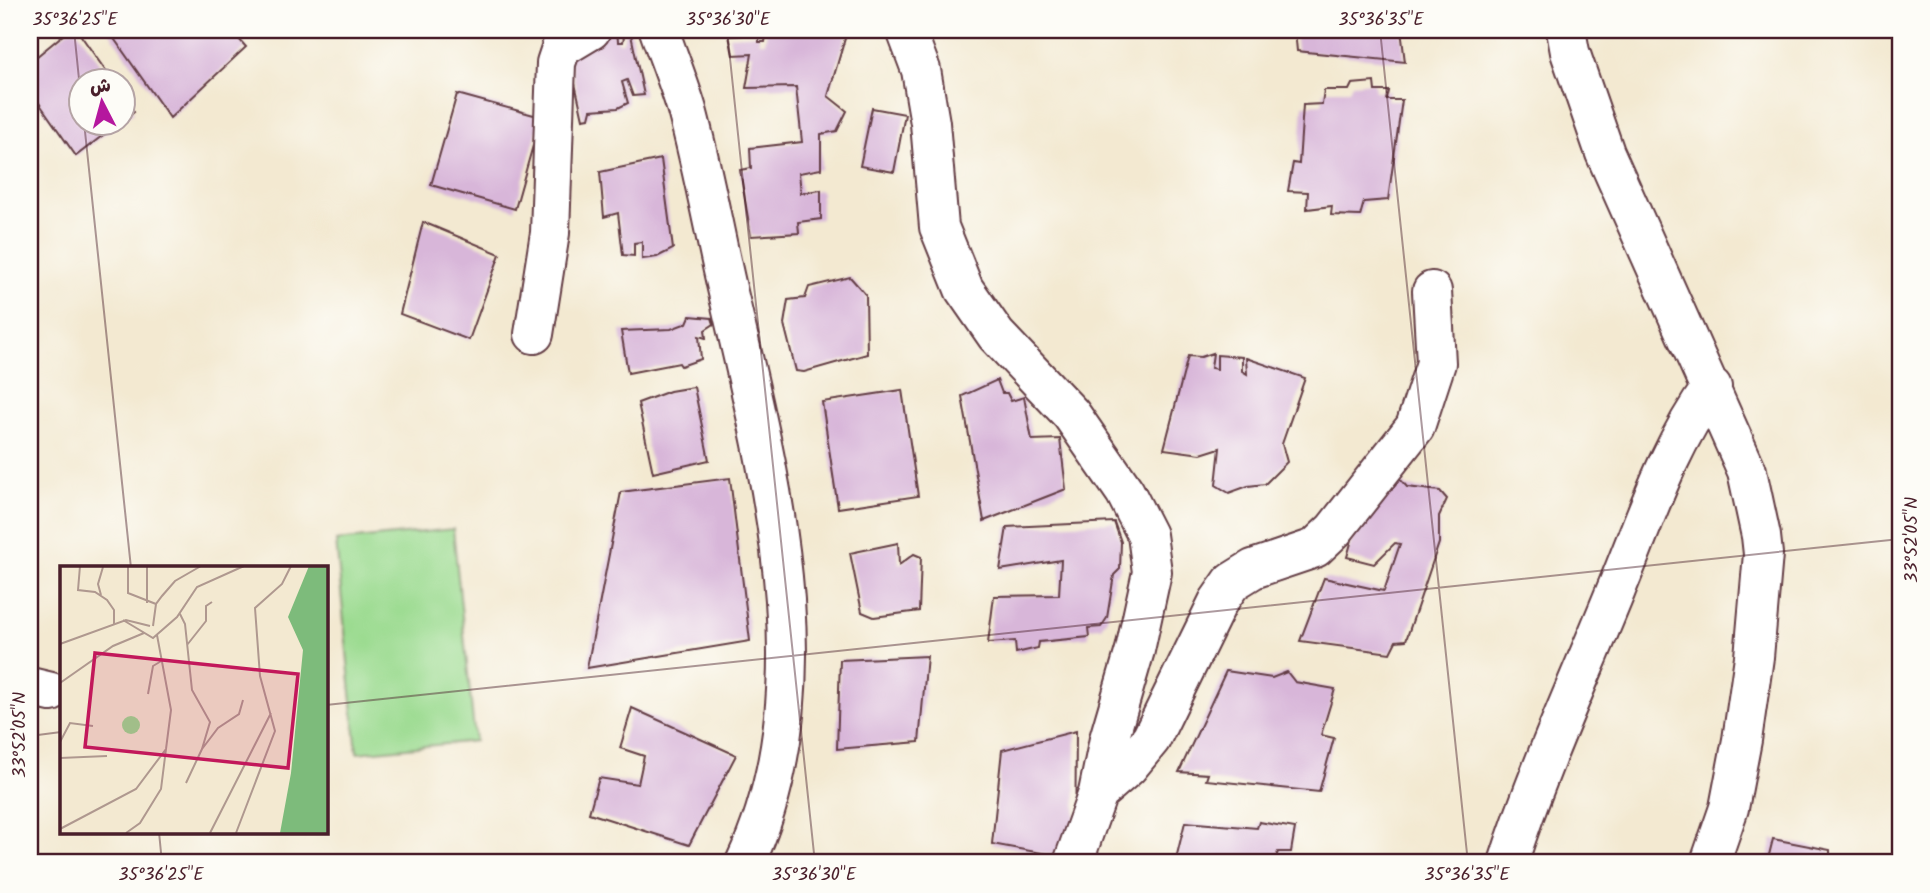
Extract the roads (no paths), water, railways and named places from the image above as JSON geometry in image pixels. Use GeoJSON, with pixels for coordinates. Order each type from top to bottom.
{"type":"FeatureCollection","features":[{"type":"Feature","properties":{"kind":"street"},"geometry":{"type":"LineString","coordinates":[[534,334],[550,233],[556,63],[561,48],[590,30]]}},
{"type":"Feature","properties":{"kind":"street"},"geometry":{"type":"LineString","coordinates":[[659,30],[686,109],[767,459],[781,553],[786,634],[784,688],[780,740],[758,852]]}},
{"type":"Feature","properties":{"kind":"street"},"geometry":{"type":"LineString","coordinates":[[906,30],[921,70],[930,123],[939,227],[964,289],[996,335],[1071,414],[1125,492],[1147,534],[1152,572],[1135,650],[1109,738],[1098,793],[1073,863]]}},
{"type":"Feature","properties":{"kind":"street"},"geometry":{"type":"LineString","coordinates":[[1566,30],[1570,52],[1605,153],[1712,387],[1747,471],[1763,554],[1754,657],[1742,740],[1729,807],[1710,863]]}},
{"type":"Feature","properties":{"kind":"street"},"geometry":{"type":"LineString","coordinates":[[1098,793],[1128,767],[1151,739],[1218,602],[1233,582],[1253,569],[1315,548],[1334,530],[1415,427],[1436,363],[1432,291]]}},
{"type":"Feature","properties":{"kind":"street"},"geometry":{"type":"LineString","coordinates":[[1508,863],[1553,739],[1617,589],[1661,474],[1686,423],[1712,387]]}}]}
